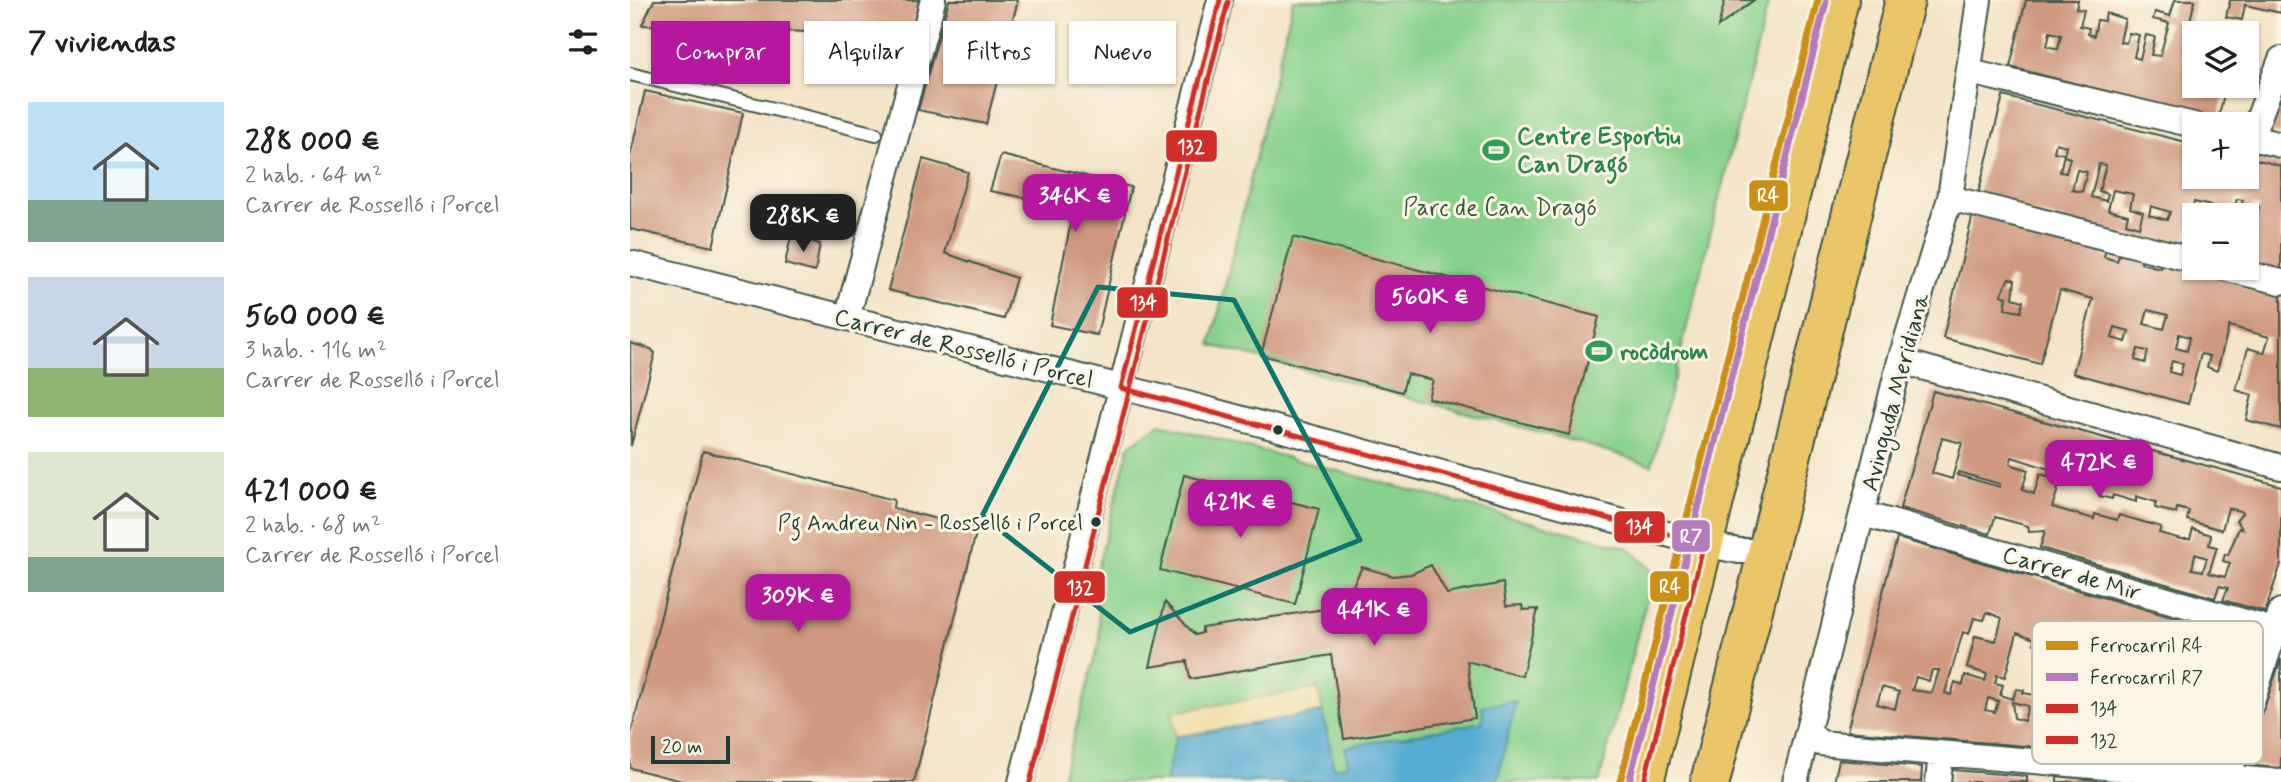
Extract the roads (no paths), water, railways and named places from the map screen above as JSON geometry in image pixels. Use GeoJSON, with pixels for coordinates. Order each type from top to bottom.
{"type":"FeatureCollection","features":[{"type":"Feature","properties":{"kind":"main road"},"geometry":{"type":"LineString","coordinates":[[1644,782],[1839,0]]}},
{"type":"Feature","properties":{"kind":"main road"},"geometry":{"type":"LineString","coordinates":[[1710,782],[1905,0]]}},
{"type":"Feature","properties":{"kind":"street"},"geometry":{"type":"LineString","coordinates":[[847,318],[933,0]]}},
{"type":"Feature","properties":{"kind":"street"},"geometry":{"type":"LineString","coordinates":[[1021,782],[1220,0]]}},
{"type":"Feature","properties":{"kind":"street","name":"Avinguda Meridiana"},"geometry":{"type":"LineString","coordinates":[[1795,782],[1900,361],[1950,198],[1979,0]]}},
{"type":"Feature","properties":{"kind":"street"},"geometry":{"type":"LineString","coordinates":[[2259,113],[2280,61]]}},
{"type":"Feature","properties":{"kind":"street"},"geometry":{"type":"LineString","coordinates":[[1970,72],[2182,122]]}},
{"type":"Feature","properties":{"kind":"street"},"geometry":{"type":"LineString","coordinates":[[2259,140],[2281,145]]}},
{"type":"Feature","properties":{"kind":"street"},"geometry":{"type":"LineString","coordinates":[[1950,198],[2182,257]]}},
{"type":"Feature","properties":{"kind":"street","name":"Carrer de Rosselló i Porcel"},"geometry":{"type":"LineString","coordinates":[[630,262],[1121,388],[1704,544]]}},
{"type":"Feature","properties":{"kind":"street"},"geometry":{"type":"LineString","coordinates":[[2259,277],[2281,282]]}},
{"type":"Feature","properties":{"kind":"street"},"geometry":{"type":"LineString","coordinates":[[1900,361],[2281,467]]}},
{"type":"Feature","properties":{"kind":"street","name":"Carrer de Mir"},"geometry":{"type":"LineString","coordinates":[[1863,514],[2279,625]]}},
{"type":"Feature","properties":{"kind":"street"},"geometry":{"type":"LineString","coordinates":[[1704,544],[1739,551],[1768,551]]}},
{"type":"Feature","properties":{"kind":"street"},"geometry":{"type":"LineString","coordinates":[[2263,673],[2279,625]]}},
{"type":"Feature","properties":{"kind":"street"},"geometry":{"type":"LineString","coordinates":[[1809,732],[1820,743],[1941,754],[2045,772],[2228,777],[2281,782]]}},
{"type":"Feature","properties":{"kind":"street"},"geometry":{"type":"LineString","coordinates":[[1938,782],[1941,754]]}},
{"type":"Feature","properties":{"kind":"street"},"geometry":{"type":"LineString","coordinates":[[2228,777],[2232,764]]}},
{"type":"Feature","properties":{"kind":"lane"},"geometry":{"type":"LineString","coordinates":[[630,74],[876,134]]}},
{"type":"Feature","properties":{"kind":"water"},"geometry":{"type":"Polygon","coordinates":[[[1516,701],[1497,782],[1165,782],[1176,737],[1323,712],[1334,768],[1348,765],[1345,747],[1483,722],[1482,706],[1516,701]]]}},
{"type":"Feature","properties":{"kind":"rail line","name":"R4"},"geometry":{"type":"LineString","coordinates":[[1620,782],[1818,0]]}},
{"type":"Feature","properties":{"kind":"rail line","name":"R7"},"geometry":{"type":"LineString","coordinates":[[1629,782],[1826,2]]}},
{"type":"Feature","properties":{"kind":"place","name":"Centre Esportiu Can Dragó"},"geometry":{"type":"Point","coordinates":[1496,150]}},
{"type":"Feature","properties":{"kind":"place","name":"rocòdrom"},"geometry":{"type":"Point","coordinates":[1599,351]}},
{"type":"Feature","properties":{"kind":"place","name":"Pg Andreu Nin - Rosselló i Porcel"},"geometry":{"type":"Point","coordinates":[1096,522]}},
{"type":"Feature","properties":{"kind":"park label","name":"Parc de Can Dragó"},"geometry":{"type":"Point","coordinates":[1500,207]}}]}
